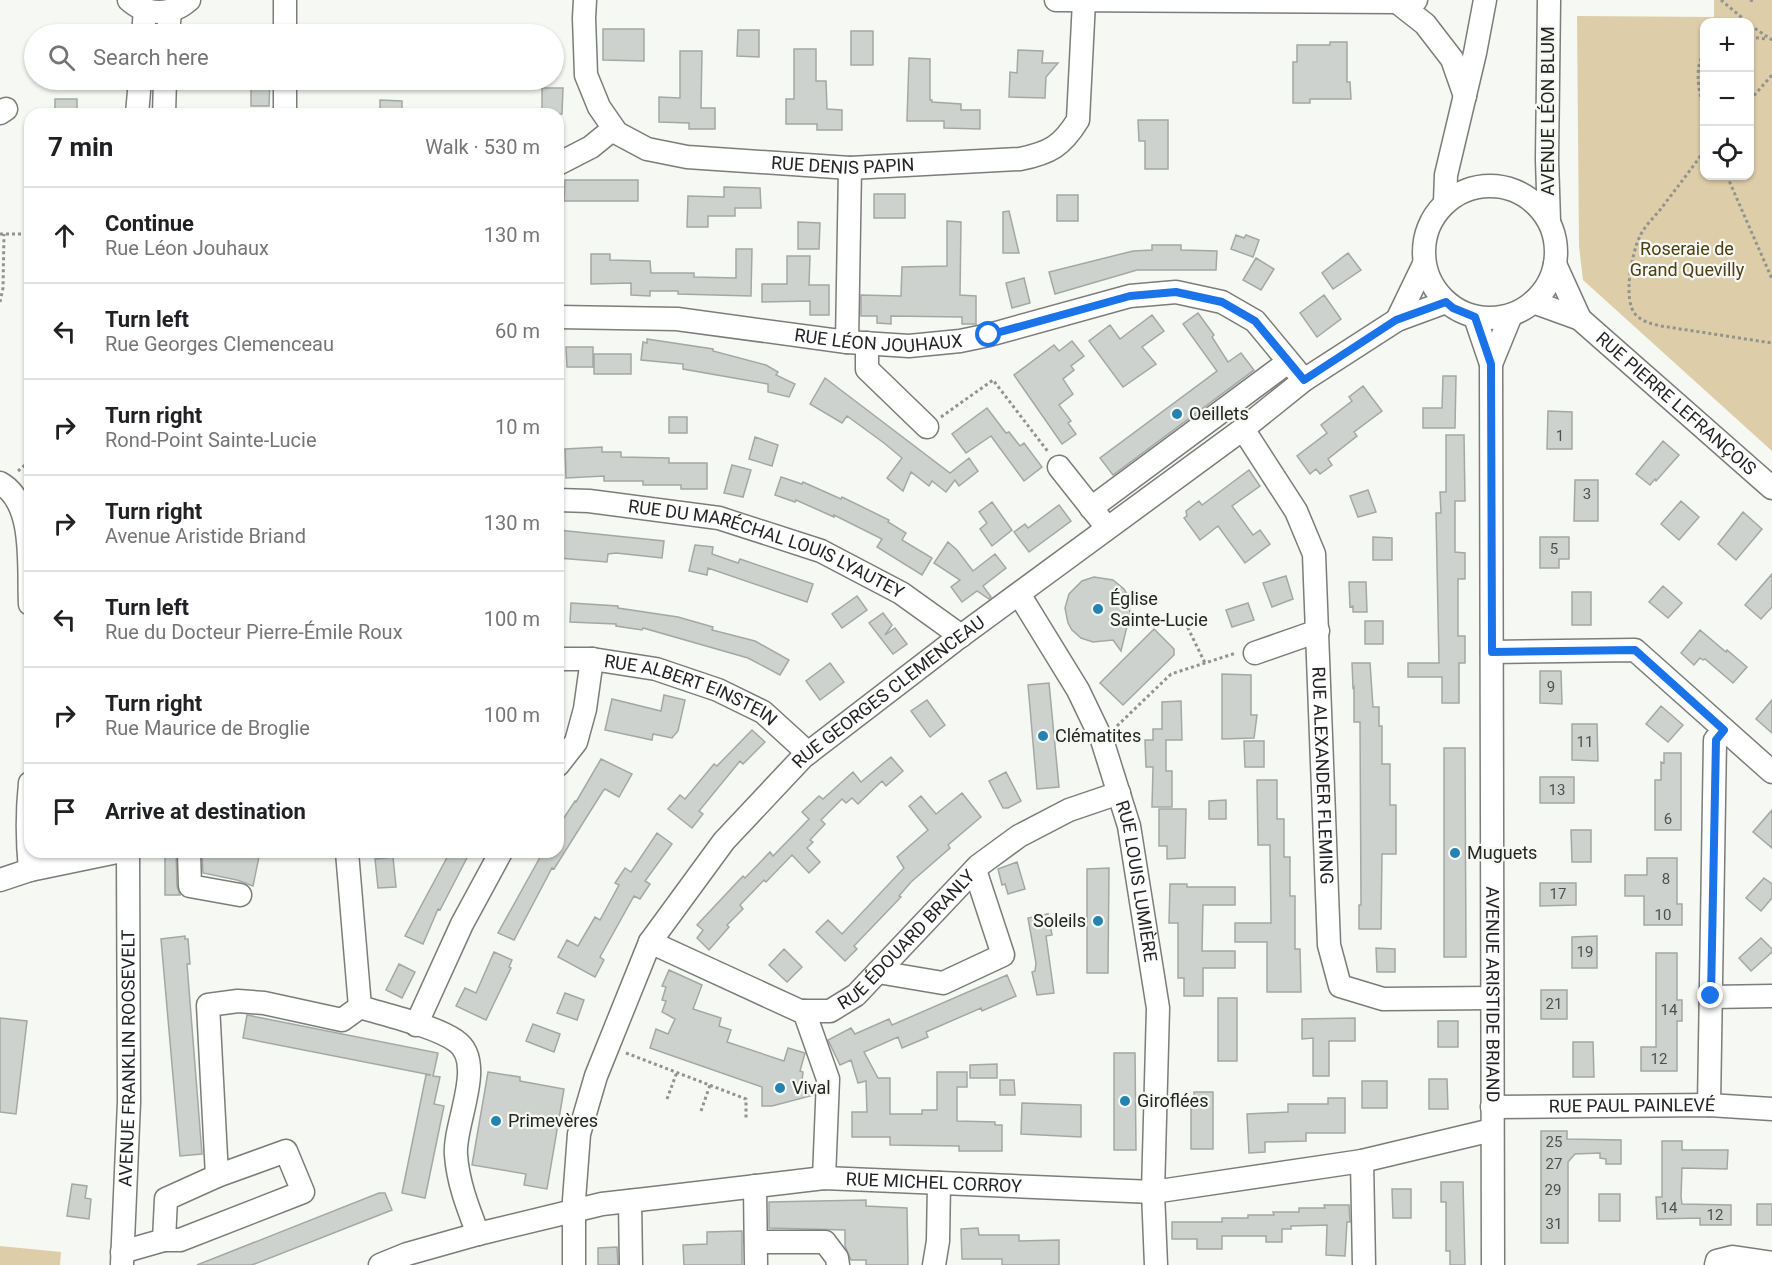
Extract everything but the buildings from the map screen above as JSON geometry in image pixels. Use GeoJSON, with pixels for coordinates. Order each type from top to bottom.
{"type":"FeatureCollection","features":[{"type":"Feature","properties":{"kind":"street"},"geometry":{"type":"LineString","coordinates":[[285,0],[285,24]]}},
{"type":"Feature","properties":{"kind":"street","name":"RUE DENIS PAPIN"},"geometry":{"type":"LineString","coordinates":[[585,0],[586,75],[599,107],[617,134],[647,149],[687,157],[850,168],[1020,159],[1041,155],[1057,147],[1068,136],[1078,120],[1084,1]]}},
{"type":"Feature","properties":{"kind":"street"},"geometry":{"type":"LineString","coordinates":[[1056,0],[1404,1],[1452,59],[1465,96]]}},
{"type":"Feature","properties":{"kind":"street"},"geometry":{"type":"LineString","coordinates":[[1445,202],[1446,174],[1485,0]]}},
{"type":"Feature","properties":{"kind":"street","name":"AVENUE LÉON BLUM"},"geometry":{"type":"LineString","coordinates":[[1549,0],[1547,160],[1549,221]]}},
{"type":"Feature","properties":{"kind":"street"},"geometry":{"type":"LineString","coordinates":[[137,5],[158,13],[180,6]]}},
{"type":"Feature","properties":{"kind":"street"},"geometry":{"type":"LineString","coordinates":[[137,5],[141,24]]}},
{"type":"Feature","properties":{"kind":"street"},"geometry":{"type":"LineString","coordinates":[[172,24],[180,6]]}},
{"type":"Feature","properties":{"kind":"street"},"geometry":{"type":"LineString","coordinates":[[138,108],[139,90]]}},
{"type":"Feature","properties":{"kind":"street"},"geometry":{"type":"LineString","coordinates":[[164,108],[165,90]]}},
{"type":"Feature","properties":{"kind":"street"},"geometry":{"type":"LineString","coordinates":[[285,90],[285,108]]}},
{"type":"Feature","properties":{"kind":"street"},"geometry":{"type":"LineString","coordinates":[[564,161],[591,147],[613,129]]}},
{"type":"Feature","properties":{"kind":"street"},"geometry":{"type":"LineString","coordinates":[[850,168],[857,343],[867,369],[927,427]]}},
{"type":"Feature","properties":{"kind":"street"},"geometry":{"type":"LineString","coordinates":[[1482,186],[1502,186],[1521,193],[1537,205],[1549,221],[1556,242],[1555,264],[1548,285],[1533,302],[1512,315],[1489,319],[1475,317],[1453,308],[1439,296],[1429,280],[1424,264],[1423,246],[1427,230],[1434,215],[1445,202],[1462,191],[1482,186]]}},
{"type":"Feature","properties":{"kind":"street"},"geometry":{"type":"LineString","coordinates":[[1396,320],[1424,264]]}},
{"type":"Feature","properties":{"kind":"street","name":"RUE PIERRE LEFRANÇOIS"},"geometry":{"type":"LineString","coordinates":[[1555,264],[1580,319]]}},
{"type":"Feature","properties":{"kind":"street","name":"RUE LÉON JOUHAUX"},"geometry":{"type":"LineString","coordinates":[[564,317],[677,319],[857,343],[909,346],[960,341],[1130,296],[1176,292],[1222,302],[1255,321],[1304,380]]}},
{"type":"Feature","properties":{"kind":"street","name":"RUE GEORGES CLEMENCEAU"},"geometry":{"type":"LineString","coordinates":[[574,1265],[575,1182],[579,1134],[596,1076],[651,942],[724,841],[808,753],[961,636],[1243,429],[1304,380],[1396,320],[1446,302]]}},
{"type":"Feature","properties":{"kind":"street","name":"RUE PIERRE LEFRANÇOIS"},"geometry":{"type":"LineString","coordinates":[[1533,302],[1580,319],[1772,488]]}},
{"type":"Feature","properties":{"kind":"street","name":"AVENUE ARISTIDE BRIAND"},"geometry":{"type":"LineString","coordinates":[[1491,364],[1512,315]]}},
{"type":"Feature","properties":{"kind":"street","name":"AVENUE ARISTIDE BRIAND"},"geometry":{"type":"LineString","coordinates":[[1475,317],[1491,364],[1492,1265]]}},
{"type":"Feature","properties":{"kind":"street"},"geometry":{"type":"LineString","coordinates":[[1091,508],[1288,362]]}},
{"type":"Feature","properties":{"kind":"street","name":"RUE ALEXANDER FLEMING"},"geometry":{"type":"LineString","coordinates":[[1243,429],[1296,511],[1314,554],[1329,945],[1340,986],[1383,999],[1492,999]]}},
{"type":"Feature","properties":{"kind":"street"},"geometry":{"type":"LineString","coordinates":[[1059,467],[1107,529]]}},
{"type":"Feature","properties":{"kind":"street"},"geometry":{"type":"LineString","coordinates":[[0,483],[18,502],[24,516]]}},
{"type":"Feature","properties":{"kind":"street","name":"RUE DU MARÉCHAL LOUIS LYAUTEY"},"geometry":{"type":"LineString","coordinates":[[564,500],[589,501],[719,518],[821,552],[901,593],[961,636]]}},
{"type":"Feature","properties":{"kind":"street","name":"RUE LOUIS LUMIÈRE"},"geometry":{"type":"LineString","coordinates":[[1018,594],[1078,690],[1102,740],[1129,826],[1158,1008],[1153,1192],[1156,1265]]}},
{"type":"Feature","properties":{"kind":"street"},"geometry":{"type":"LineString","coordinates":[[1256,653],[1318,632]]}},
{"type":"Feature","properties":{"kind":"street"},"geometry":{"type":"LineString","coordinates":[[1492,652],[1635,650],[1772,772]]}},
{"type":"Feature","properties":{"kind":"street","name":"RUE ALBERT EINSTEIN"},"geometry":{"type":"LineString","coordinates":[[564,659],[592,659],[656,669],[718,690],[763,712],[808,753]]}},
{"type":"Feature","properties":{"kind":"street"},"geometry":{"type":"LineString","coordinates":[[564,757],[576,742],[585,709],[592,659]]}},
{"type":"Feature","properties":{"kind":"street"},"geometry":{"type":"LineString","coordinates":[[1709,1105],[1716,740],[1724,730]]}},
{"type":"Feature","properties":{"kind":"street","name":"RUE ÉDOUARD BRANLY"},"geometry":{"type":"LineString","coordinates":[[651,942],[800,1011],[830,1011],[856,995],[975,870],[1019,836],[1068,810],[1119,793]]}},
{"type":"Feature","properties":{"kind":"street"},"geometry":{"type":"LineString","coordinates":[[29,858],[30,870]]}},
{"type":"Feature","properties":{"kind":"street"},"geometry":{"type":"LineString","coordinates":[[0,880],[30,870],[88,858]]}},
{"type":"Feature","properties":{"kind":"street","name":"AVENUE FRANKLIN ROOSEVELT"},"geometry":{"type":"LineString","coordinates":[[122,1258],[129,1102],[128,858]]}},
{"type":"Feature","properties":{"kind":"street"},"geometry":{"type":"LineString","coordinates":[[189,858],[190,886],[240,895]]}},
{"type":"Feature","properties":{"kind":"street"},"geometry":{"type":"LineString","coordinates":[[348,858],[360,1007]]}},
{"type":"Feature","properties":{"kind":"street"},"geometry":{"type":"LineString","coordinates":[[416,1025],[462,924],[498,858]]}},
{"type":"Feature","properties":{"kind":"street"},"geometry":{"type":"LineString","coordinates":[[878,972],[943,983],[1003,955],[975,870]]}},
{"type":"Feature","properties":{"kind":"street"},"geometry":{"type":"LineString","coordinates":[[1711,996],[1772,996]]}},
{"type":"Feature","properties":{"kind":"street"},"geometry":{"type":"LineString","coordinates":[[217,1176],[208,1005],[238,1001],[264,1003],[342,1020],[360,1007]]}},
{"type":"Feature","properties":{"kind":"street"},"geometry":{"type":"LineString","coordinates":[[360,1007],[441,1033],[458,1042],[469,1060],[467,1090],[455,1151],[458,1177],[478,1234]]}},
{"type":"Feature","properties":{"kind":"street"},"geometry":{"type":"LineString","coordinates":[[804,1011],[828,1079],[824,1178]]}},
{"type":"Feature","properties":{"kind":"street","name":"RUE PAUL PAINLEVÉ"},"geometry":{"type":"LineString","coordinates":[[1492,1107],[1709,1105],[1772,1109]]}},
{"type":"Feature","properties":{"kind":"street","name":"RUE MICHEL CORROY"},"geometry":{"type":"LineString","coordinates":[[380,1265],[407,1254],[478,1234],[602,1204],[824,1178],[1153,1192],[1362,1161],[1492,1130]]}},
{"type":"Feature","properties":{"kind":"street"},"geometry":{"type":"LineString","coordinates":[[122,1258],[164,1240],[180,1240],[303,1192],[286,1151],[217,1176],[166,1199],[164,1240]]}},
{"type":"Feature","properties":{"kind":"street"},"geometry":{"type":"LineString","coordinates":[[1362,1161],[1364,1265]]}},
{"type":"Feature","properties":{"kind":"street"},"geometry":{"type":"LineString","coordinates":[[934,1265],[938,1242],[939,1183]]}},
{"type":"Feature","properties":{"kind":"street"},"geometry":{"type":"LineString","coordinates":[[755,1186],[756,1265]]}},
{"type":"Feature","properties":{"kind":"street"},"geometry":{"type":"LineString","coordinates":[[630,1201],[631,1265]]}},
{"type":"Feature","properties":{"kind":"street"},"geometry":{"type":"LineString","coordinates":[[756,1242],[825,1242],[837,1258],[838,1265]]}},
{"type":"Feature","properties":{"kind":"street"},"geometry":{"type":"LineString","coordinates":[[1717,1263],[1733,1257],[1772,1263]]}},
{"type":"Feature","properties":{"kind":"path"},"geometry":{"type":"LineString","coordinates":[[1721,0],[1741,18]]}},
{"type":"Feature","properties":{"kind":"path"},"geometry":{"type":"LineString","coordinates":[[1754,28],[1772,40]]}},
{"type":"Feature","properties":{"kind":"path"},"geometry":{"type":"LineString","coordinates":[[1754,38],[1772,40]]}},
{"type":"Feature","properties":{"kind":"path"},"geometry":{"type":"LineString","coordinates":[[1700,66],[1698,72],[1700,97]]}},
{"type":"Feature","properties":{"kind":"path"},"geometry":{"type":"LineString","coordinates":[[1754,95],[1772,75]]}},
{"type":"Feature","properties":{"kind":"path"},"geometry":{"type":"LineString","coordinates":[[1700,156],[1640,235],[1629,282],[1629,299],[1632,310],[1647,323],[1772,343]]}},
{"type":"Feature","properties":{"kind":"path"},"geometry":{"type":"LineString","coordinates":[[1729,180],[1772,279]]}},
{"type":"Feature","properties":{"kind":"path"},"geometry":{"type":"LineString","coordinates":[[0,302],[3,288],[2,234],[24,234]]}},
{"type":"Feature","properties":{"kind":"path"},"geometry":{"type":"LineString","coordinates":[[927,427],[993,380],[1059,467]]}},
{"type":"Feature","properties":{"kind":"path"},"geometry":{"type":"LineString","coordinates":[[1185,622],[1205,663]]}},
{"type":"Feature","properties":{"kind":"path"},"geometry":{"type":"LineString","coordinates":[[1102,740],[1171,674],[1243,650],[1256,653]]}},
{"type":"Feature","properties":{"kind":"path"},"geometry":{"type":"LineString","coordinates":[[608,1046],[746,1099],[746,1119]]}},
{"type":"Feature","properties":{"kind":"path"},"geometry":{"type":"LineString","coordinates":[[667,1099],[677,1072]]}},
{"type":"Feature","properties":{"kind":"path"},"geometry":{"type":"LineString","coordinates":[[701,1112],[710,1085]]}},
{"type":"Feature","properties":{"kind":"green space","name":"Roseraie de Grand Quevilly"},"geometry":{"type":"Polygon","coordinates":[[[1714,0],[1772,0],[1772,451],[1583,280],[1579,246],[1577,16],[1714,17],[1714,0]]]}},
{"type":"Feature","properties":{"kind":"green space"},"geometry":{"type":"Polygon","coordinates":[[[0,1246],[61,1252],[60,1265],[0,1265],[0,1246]]]}},
{"type":"Feature","properties":{"kind":"place","name":"Oeillets"},"geometry":{"type":"Point","coordinates":[1177,414]}},
{"type":"Feature","properties":{"kind":"place","name":"Église Sainte-Lucie"},"geometry":{"type":"Point","coordinates":[1098,609]}},
{"type":"Feature","properties":{"kind":"place","name":"Clématites"},"geometry":{"type":"Point","coordinates":[1043,736]}},
{"type":"Feature","properties":{"kind":"place","name":"Muguets"},"geometry":{"type":"Point","coordinates":[1455,853]}},
{"type":"Feature","properties":{"kind":"place","name":"Soleils"},"geometry":{"type":"Point","coordinates":[1098,921]}},
{"type":"Feature","properties":{"kind":"place","name":"Vival"},"geometry":{"type":"Point","coordinates":[780,1088]}},
{"type":"Feature","properties":{"kind":"place","name":"Giroflées"},"geometry":{"type":"Point","coordinates":[1125,1101]}},
{"type":"Feature","properties":{"kind":"place","name":"Primevères"},"geometry":{"type":"Point","coordinates":[496,1121]}},
{"type":"Feature","properties":{"kind":"route"},"geometry":{"type":"LineString","coordinates":[[989,335],[1130,296],[1176,292],[1222,302],[1255,321],[1304,380],[1396,320],[1446,302],[1453,308],[1475,317],[1491,364],[1492,652],[1635,650],[1724,730],[1716,740],[1711,996]]}}]}
